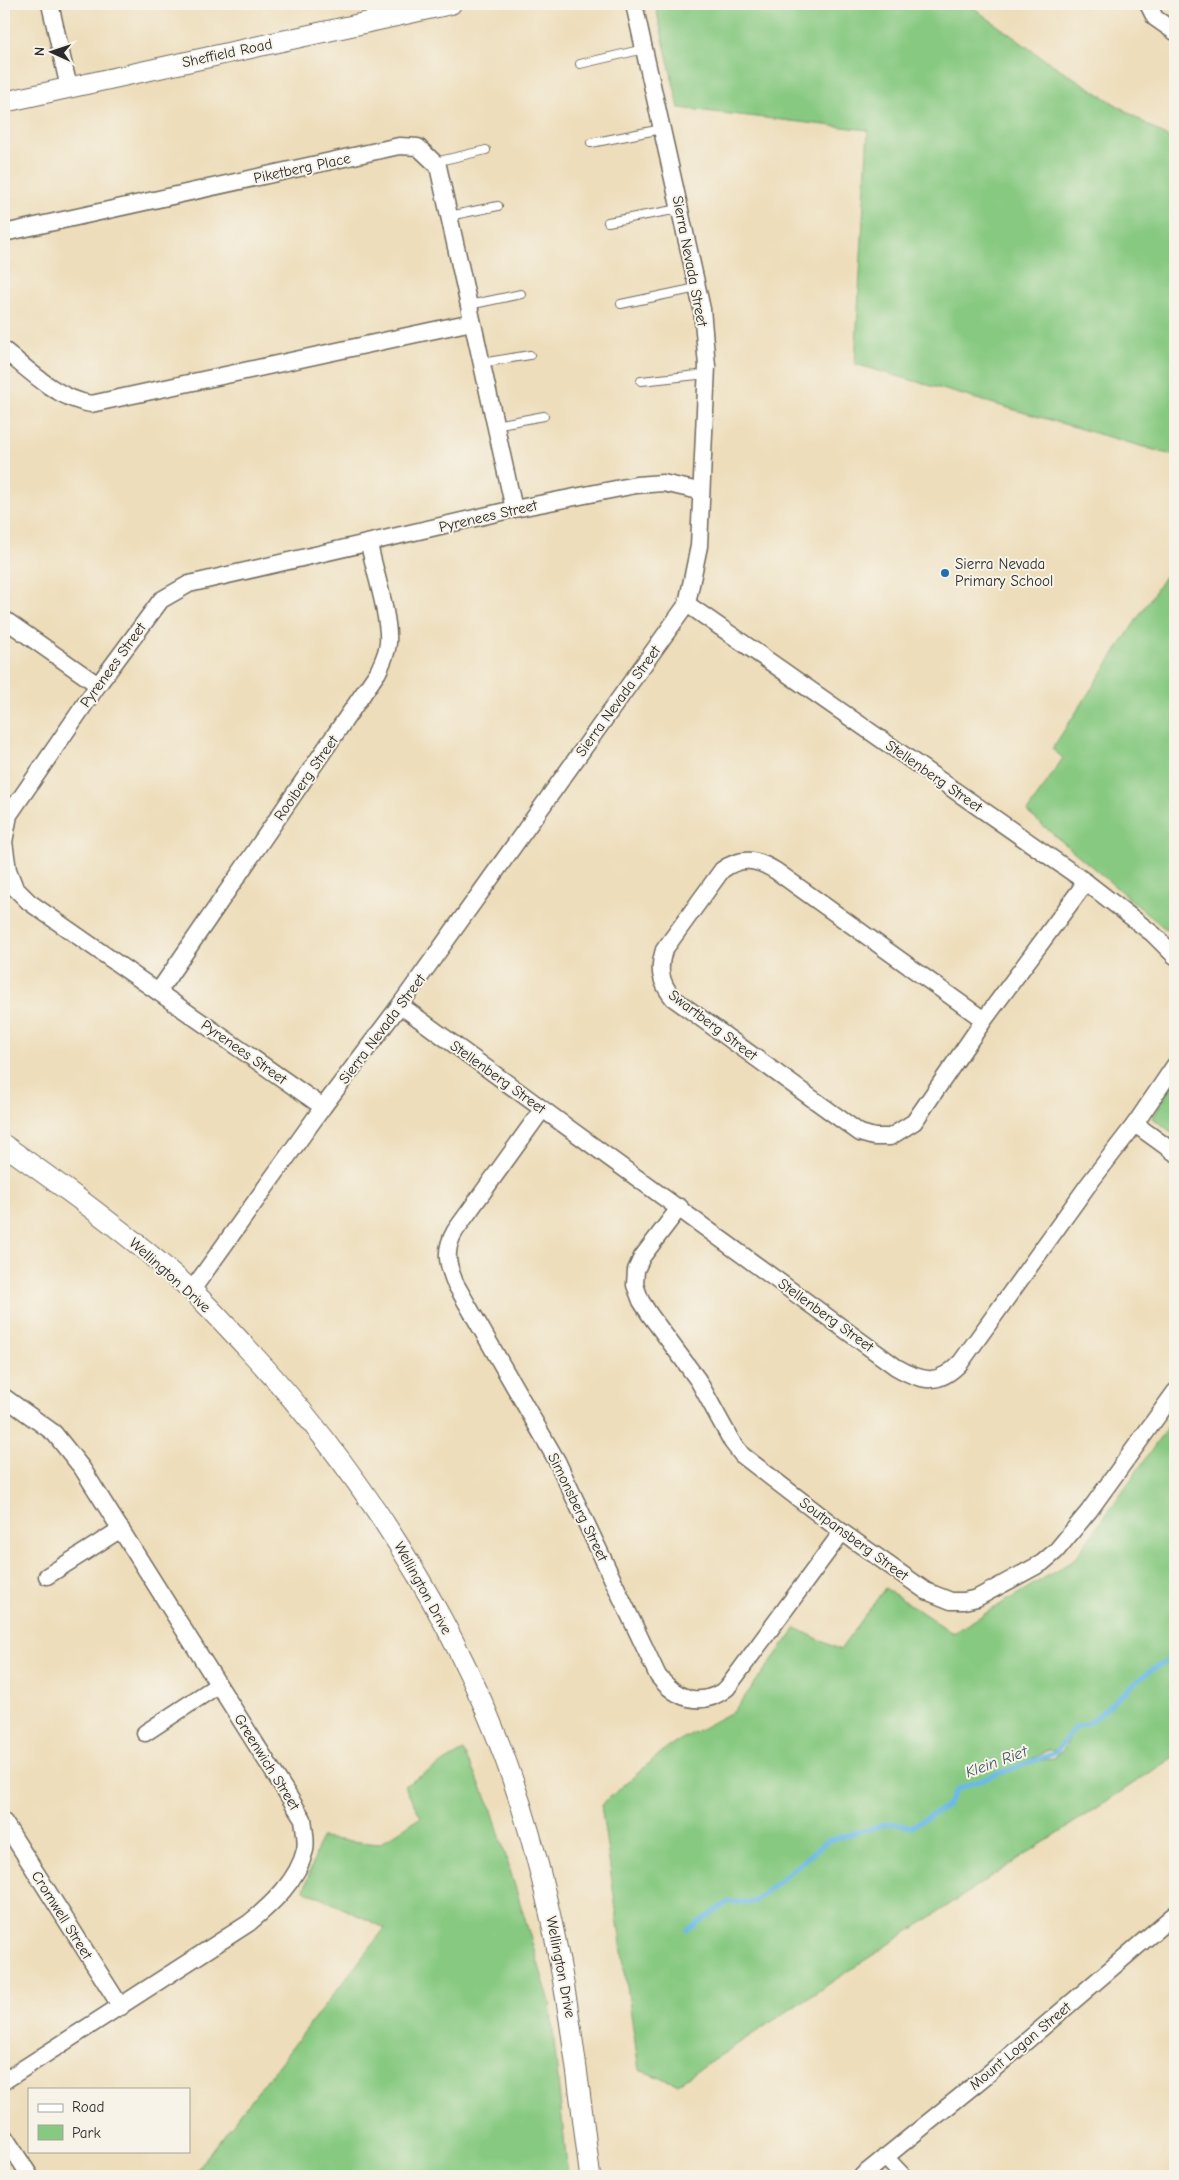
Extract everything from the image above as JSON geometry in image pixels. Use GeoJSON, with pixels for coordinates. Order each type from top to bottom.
{"type":"FeatureCollection","features":[{"type":"Feature","properties":{"kind":"street"},"geometry":{"type":"LineString","coordinates":[[50,4],[68,88]]}},
{"type":"Feature","properties":{"kind":"street","name":"Sheffield Road"},"geometry":{"type":"LineString","coordinates":[[4,102],[451,4]]}},
{"type":"Feature","properties":{"kind":"street","name":"Sierra Nevada Street"},"geometry":{"type":"LineString","coordinates":[[192,1290],[323,1107],[400,1005],[687,604],[699,546],[700,491],[707,374],[702,309],[634,4]]}},
{"type":"Feature","properties":{"kind":"street"},"geometry":{"type":"LineString","coordinates":[[1148,4],[1155,18],[1175,32]]}},
{"type":"Feature","properties":{"kind":"street","name":"Piketberg Place"},"geometry":{"type":"LineString","coordinates":[[4,233],[399,146],[418,147],[435,162]]}},
{"type":"Feature","properties":{"kind":"street"},"geometry":{"type":"LineString","coordinates":[[435,162],[438,166],[514,509]]}},
{"type":"Feature","properties":{"kind":"street"},"geometry":{"type":"LineString","coordinates":[[4,350],[56,391],[69,398],[91,404],[472,322]]}},
{"type":"Feature","properties":{"kind":"street","name":"Pyrenees Street"},"geometry":{"type":"LineString","coordinates":[[323,1107],[29,902],[15,888],[8,870],[5,853],[5,828],[9,815],[98,686],[161,600],[179,589],[199,580],[369,544],[514,509],[651,483],[700,491]]}},
{"type":"Feature","properties":{"kind":"street","name":"Rooiberg Street"},"geometry":{"type":"LineString","coordinates":[[158,992],[378,672],[385,657],[388,642],[369,544]]}},
{"type":"Feature","properties":{"kind":"street","name":"Stellenberg Street"},"geometry":{"type":"LineString","coordinates":[[687,604],[1086,882],[1153,934],[1175,956]]}},
{"type":"Feature","properties":{"kind":"street"},"geometry":{"type":"LineString","coordinates":[[4,619],[98,686]]}},
{"type":"Feature","properties":{"kind":"street","name":"Swartberg Street"},"geometry":{"type":"LineString","coordinates":[[984,1020],[776,871],[753,860],[731,863],[722,870],[664,950],[660,961],[662,981],[673,998],[867,1136],[890,1137],[914,1122],[984,1020],[1086,882]]}},
{"type":"Feature","properties":{"kind":"street","name":"Stellenberg Street"},"geometry":{"type":"LineString","coordinates":[[400,1005],[542,1110],[680,1207],[896,1367],[913,1376],[940,1378],[951,1372],[960,1362],[1088,1185],[1135,1124],[1175,1065]]}},
{"type":"Feature","properties":{"kind":"street","name":"Simonsberg Street"},"geometry":{"type":"LineString","coordinates":[[542,1110],[455,1231],[448,1242],[446,1255],[455,1283],[557,1460],[658,1676],[666,1686],[688,1698],[700,1700],[715,1698],[727,1688],[842,1532]]}},
{"type":"Feature","properties":{"kind":"street"},"geometry":{"type":"LineString","coordinates":[[1135,1124],[1175,1154]]}},
{"type":"Feature","properties":{"kind":"street","name":"Wellington Drive"},"geometry":{"type":"LineString","coordinates":[[4,1145],[122,1231],[192,1290],[274,1378],[358,1484],[390,1529],[430,1597],[475,1688],[513,1782],[530,1833],[552,1920],[571,2018],[590,2176]]}},
{"type":"Feature","properties":{"kind":"street","name":"Soutpansberg Street"},"geometry":{"type":"LineString","coordinates":[[680,1207],[642,1257],[636,1270],[635,1285],[641,1301],[698,1380],[732,1442],[742,1455],[842,1532],[926,1591],[939,1598],[964,1601],[977,1598],[1042,1563],[1056,1551],[1089,1511],[1175,1392]]}},
{"type":"Feature","properties":{"kind":"street","name":"Greenwich Street"},"geometry":{"type":"LineString","coordinates":[[4,1397],[40,1422],[68,1448],[303,1819],[305,1848],[294,1875],[262,1912],[231,1936],[4,2081]]}},
{"type":"Feature","properties":{"kind":"street"},"geometry":{"type":"LineString","coordinates":[[47,1576],[121,1529]]}},
{"type":"Feature","properties":{"kind":"street"},"geometry":{"type":"LineString","coordinates":[[145,1733],[218,1685]]}},
{"type":"Feature","properties":{"kind":"street","name":"Cromwell Street"},"geometry":{"type":"LineString","coordinates":[[4,1822],[121,2007]]}},
{"type":"Feature","properties":{"kind":"street","name":"Mount Logan Street"},"geometry":{"type":"LineString","coordinates":[[862,2176],[988,2074],[1175,1914]]}},
{"type":"Feature","properties":{"kind":"street"},"geometry":{"type":"LineString","coordinates":[[4,2136],[30,2176]]}},
{"type":"Feature","properties":{"kind":"street"},"geometry":{"type":"LineString","coordinates":[[886,2158],[903,2176]]}},
{"type":"Feature","properties":{"kind":"lane"},"geometry":{"type":"LineString","coordinates":[[580,64],[644,49]]}},
{"type":"Feature","properties":{"kind":"lane"},"geometry":{"type":"LineString","coordinates":[[591,143],[662,129]]}},
{"type":"Feature","properties":{"kind":"lane"},"geometry":{"type":"LineString","coordinates":[[435,162],[486,150]]}},
{"type":"Feature","properties":{"kind":"lane"},"geometry":{"type":"LineString","coordinates":[[449,216],[498,206]]}},
{"type":"Feature","properties":{"kind":"lane"},"geometry":{"type":"LineString","coordinates":[[608,222],[680,209]]}},
{"type":"Feature","properties":{"kind":"lane"},"geometry":{"type":"LineString","coordinates":[[622,304],[697,288]]}},
{"type":"Feature","properties":{"kind":"lane"},"geometry":{"type":"LineString","coordinates":[[468,305],[521,294]]}},
{"type":"Feature","properties":{"kind":"lane"},"geometry":{"type":"LineString","coordinates":[[481,363],[530,355]]}},
{"type":"Feature","properties":{"kind":"lane"},"geometry":{"type":"LineString","coordinates":[[641,381],[707,374]]}},
{"type":"Feature","properties":{"kind":"lane"},"geometry":{"type":"LineString","coordinates":[[495,424],[544,416]]}},
{"type":"Feature","properties":{"kind":"green space"},"geometry":{"type":"Polygon","coordinates":[[[655,4],[968,4],[1041,57],[1175,142],[1175,456],[855,364],[868,130],[679,108],[655,4]]]}},
{"type":"Feature","properties":{"kind":"green space"},"geometry":{"type":"Polygon","coordinates":[[[1175,561],[1175,937],[1027,812],[1063,758],[1052,749],[1175,561]]]}},
{"type":"Feature","properties":{"kind":"green space"},"geometry":{"type":"Polygon","coordinates":[[[1175,1078],[1175,1135],[1153,1118],[1175,1078]]]}},
{"type":"Feature","properties":{"kind":"green space"},"geometry":{"type":"Polygon","coordinates":[[[1175,1417],[1175,1756],[677,2084],[639,2070],[601,1805],[669,1746],[734,1711],[796,1628],[840,1650],[885,1588],[953,1633],[1074,1560],[1175,1417]],[[1073,1732],[1069,1733],[1066,1741],[1053,1751],[1048,1750],[1025,1763],[1054,1758],[1063,1750],[1073,1732]]]}},
{"type":"Feature","properties":{"kind":"green space"},"geometry":{"type":"Polygon","coordinates":[[[463,1751],[491,1807],[550,2002],[568,2176],[192,2176],[385,1928],[304,1890],[321,1838],[379,1844],[421,1817],[404,1786],[463,1751]]]}},
{"type":"Feature","properties":{"kind":"waterway","name":"Klein Riet"},"geometry":{"type":"LineString","coordinates":[[687,1930],[728,1902],[754,1902],[827,1841],[890,1823],[910,1827],[945,1808],[957,1789],[1055,1753],[1076,1727],[1091,1722],[1148,1672],[1175,1657]]}},
{"type":"Feature","properties":{"kind":"place","name":"Sierra Nevada Primary School"},"geometry":{"type":"Point","coordinates":[945,573]}}]}
